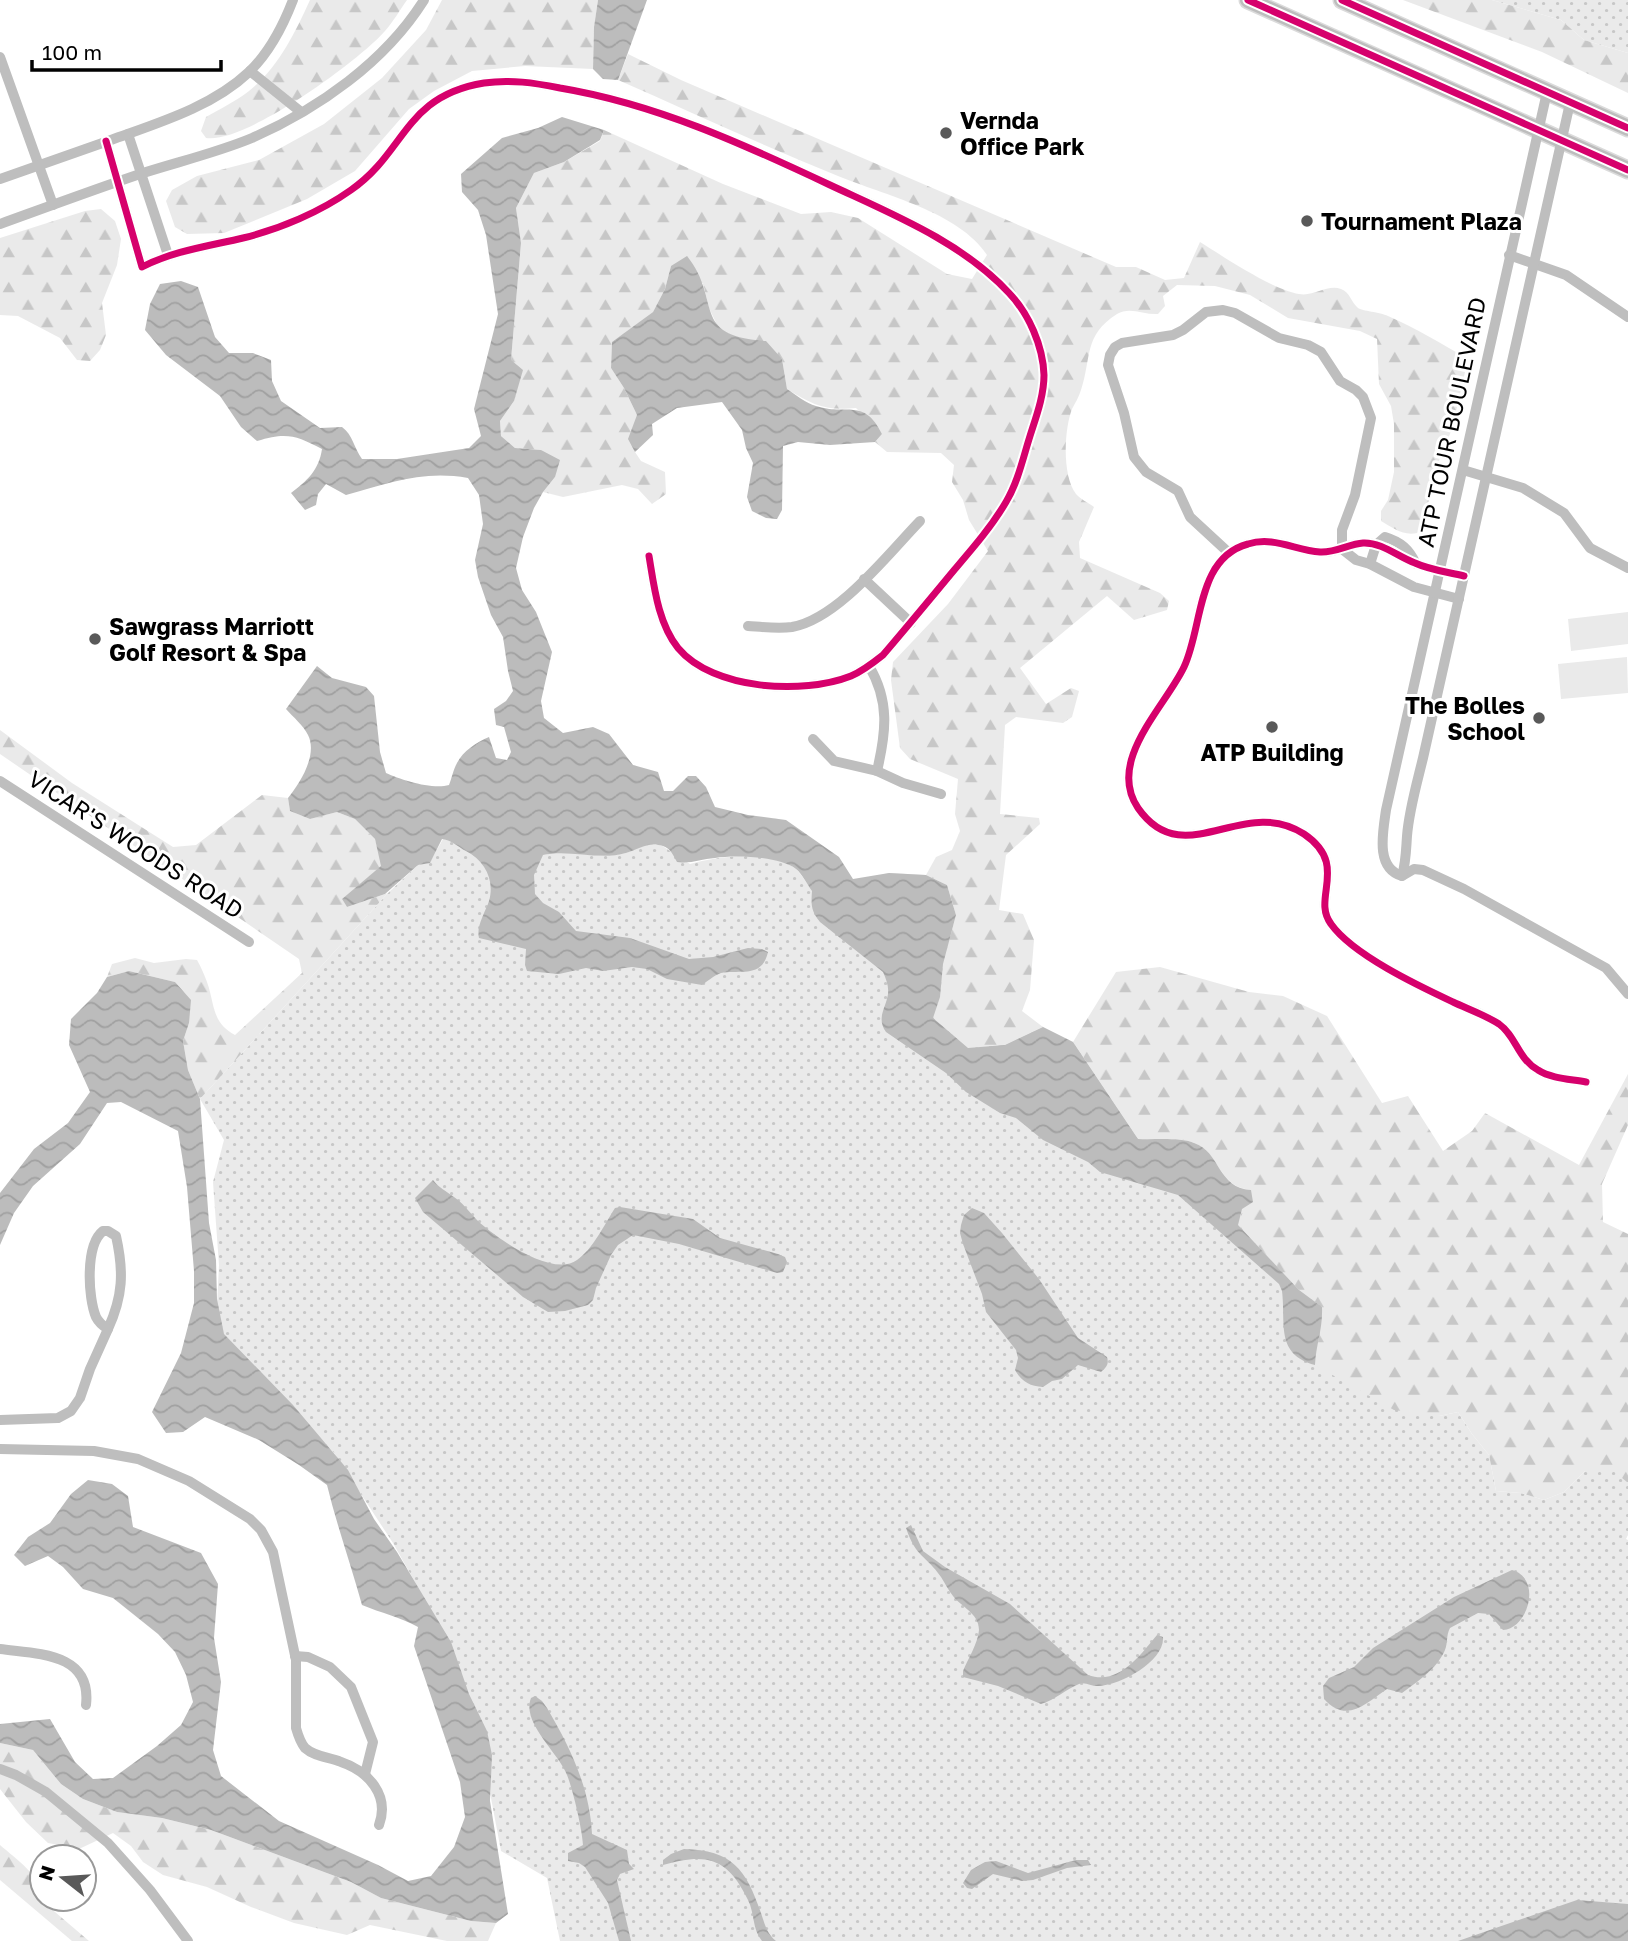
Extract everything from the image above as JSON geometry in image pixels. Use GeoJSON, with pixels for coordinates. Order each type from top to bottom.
{"type":"FeatureCollection","features":[{"type":"Feature","properties":{"kind":"main road"},"geometry":{"type":"LineString","coordinates":[[1248,0],[1628,170]]}},
{"type":"Feature","properties":{"kind":"main road"},"geometry":{"type":"LineString","coordinates":[[1342,0],[1628,128]]}},
{"type":"Feature","properties":{"kind":"street"},"geometry":{"type":"LineString","coordinates":[[0,179],[128,134],[200,105],[231,87],[250,71],[272,45],[293,0]]}},
{"type":"Feature","properties":{"kind":"street"},"geometry":{"type":"LineString","coordinates":[[0,224],[141,174],[251,139],[301,112],[365,67],[424,0]]}},
{"type":"Feature","properties":{"kind":"street"},"geometry":{"type":"LineString","coordinates":[[0,57],[52,205]]}},
{"type":"Feature","properties":{"kind":"street"},"geometry":{"type":"LineString","coordinates":[[250,71],[301,112]]}},
{"type":"Feature","properties":{"kind":"street"},"geometry":{"type":"LineString","coordinates":[[106,141],[142,267],[169,255],[248,237],[294,220],[335,200],[370,175],[404,129],[433,101],[462,88],[503,81],[590,93],[662,113],[794,168],[901,218],[963,255],[992,276],[1012,295],[1026,314],[1036,335],[1044,376],[1040,403],[1006,504],[911,623],[883,655],[869,666],[842,679],[782,686],[733,680],[698,665],[687,657],[670,636],[655,590],[649,556]]}},
{"type":"Feature","properties":{"kind":"street","name":"ATP TOUR BOULEVARD"},"geometry":{"type":"LineString","coordinates":[[1547,92],[1383,833],[1383,853],[1387,865],[1392,873],[1402,876],[1407,858],[1410,815],[1570,103]]}},
{"type":"Feature","properties":{"kind":"street"},"geometry":{"type":"LineString","coordinates":[[128,134],[169,255]]}},
{"type":"Feature","properties":{"kind":"street"},"geometry":{"type":"LineString","coordinates":[[1509,255],[1566,275],[1628,317]]}},
{"type":"Feature","properties":{"kind":"street"},"geometry":{"type":"LineString","coordinates":[[1228,553],[1190,516],[1178,491],[1139,466],[1134,457],[1124,413],[1108,365],[1115,347],[1122,343],[1173,335],[1206,313],[1223,310],[1235,313],[1279,338],[1308,345],[1321,352],[1340,382],[1356,390],[1369,408],[1371,418],[1367,439],[1352,503],[1342,530],[1342,549]]}},
{"type":"Feature","properties":{"kind":"street"},"geometry":{"type":"LineString","coordinates":[[1463,470],[1524,488],[1564,513],[1590,548],[1628,568]]}},
{"type":"Feature","properties":{"kind":"street"},"geometry":{"type":"LineString","coordinates":[[748,626],[789,627],[802,624],[831,608],[864,579],[920,521]]}},
{"type":"Feature","properties":{"kind":"street"},"geometry":{"type":"LineString","coordinates":[[1370,564],[1381,538],[1393,540],[1410,552],[1416,564]]}},
{"type":"Feature","properties":{"kind":"street"},"geometry":{"type":"LineString","coordinates":[[1464,576],[1416,564],[1389,549],[1363,543],[1322,552],[1263,541],[1239,547],[1228,553],[1221,560],[1204,593],[1191,651],[1184,668],[1133,756],[1128,778],[1130,789],[1138,808],[1150,821],[1172,835],[1200,835],[1250,822],[1279,824],[1303,833],[1320,849],[1326,862],[1329,884],[1325,911],[1334,929],[1348,941],[1424,988],[1497,1022],[1513,1039],[1520,1055],[1529,1065],[1541,1072],[1586,1082]]}},
{"type":"Feature","properties":{"kind":"street"},"geometry":{"type":"LineString","coordinates":[[1342,549],[1356,560],[1435,594],[1459,599]]}},
{"type":"Feature","properties":{"kind":"street"},"geometry":{"type":"LineString","coordinates":[[1392,575],[1401,557]]}},
{"type":"Feature","properties":{"kind":"street"},"geometry":{"type":"LineString","coordinates":[[864,579],[911,623]]}},
{"type":"Feature","properties":{"kind":"street"},"geometry":{"type":"LineString","coordinates":[[869,666],[876,678],[884,704],[886,724],[877,771]]}},
{"type":"Feature","properties":{"kind":"street"},"geometry":{"type":"LineString","coordinates":[[813,739],[834,761],[877,771],[903,783],[941,794]]}},
{"type":"Feature","properties":{"kind":"street","name":"VICAR'S WOODS ROAD"},"geometry":{"type":"LineString","coordinates":[[0,781],[249,942]]}},
{"type":"Feature","properties":{"kind":"street"},"geometry":{"type":"LineString","coordinates":[[1402,876],[1414,869],[1423,870],[1464,889],[1606,968],[1628,994]]}},
{"type":"Feature","properties":{"kind":"street"},"geometry":{"type":"LineString","coordinates":[[0,1420],[58,1418],[71,1411],[80,1398],[108,1329],[121,1291],[119,1249],[116,1236],[108,1231],[99,1234],[95,1241],[90,1280],[97,1318],[108,1329]]}},
{"type":"Feature","properties":{"kind":"street"},"geometry":{"type":"LineString","coordinates":[[0,1448],[94,1451],[138,1459],[189,1481],[242,1513],[261,1530],[273,1552],[295,1656],[296,1728],[303,1746],[311,1752],[340,1761],[365,1774],[376,1786],[382,1802],[383,1812],[379,1825]]}},
{"type":"Feature","properties":{"kind":"street"},"geometry":{"type":"LineString","coordinates":[[0,1649],[57,1657],[67,1662],[82,1677],[86,1689],[86,1705]]}},
{"type":"Feature","properties":{"kind":"street"},"geometry":{"type":"LineString","coordinates":[[295,1656],[308,1657],[330,1667],[351,1687],[373,1742],[365,1774]]}},
{"type":"Feature","properties":{"kind":"street"},"geometry":{"type":"LineString","coordinates":[[0,1769],[46,1792],[108,1843],[150,1890],[188,1941]]}},
{"type":"Feature","properties":{"kind":"green space"},"geometry":{"type":"Polygon","coordinates":[[[310,0],[407,0],[385,31],[327,80],[273,115],[247,128],[224,136],[206,138],[201,131],[206,117],[244,95],[269,72],[292,37],[310,0]]]}},
{"type":"Feature","properties":{"kind":"green space"},"geometry":{"type":"Polygon","coordinates":[[[442,0],[598,0],[593,69],[525,66],[472,71],[434,91],[409,109],[355,171],[307,199],[224,233],[187,234],[175,227],[166,201],[172,190],[197,176],[259,160],[324,124],[382,78],[426,30],[442,0]]]}},
{"type":"Feature","properties":{"kind":"green space"},"geometry":{"type":"Polygon","coordinates":[[[1403,0],[1492,0],[1561,20],[1584,40],[1628,53],[1628,93],[1542,52],[1403,0]]]}},
{"type":"Feature","properties":{"kind":"green space"},"geometry":{"type":"Polygon","coordinates":[[[1492,0],[1628,0],[1628,53],[1584,40],[1561,20],[1492,0]]]}},
{"type":"Feature","properties":{"kind":"green space"},"geometry":{"type":"Polygon","coordinates":[[[628,54],[681,80],[1116,267],[1136,267],[1165,280],[1184,278],[1200,242],[1249,272],[1288,291],[1310,294],[1331,288],[1341,289],[1358,308],[1398,321],[1468,359],[1452,429],[1436,468],[1423,526],[1417,533],[1407,533],[1381,521],[1381,511],[1388,500],[1394,472],[1394,424],[1391,406],[1379,384],[1377,339],[1360,331],[1288,318],[1250,295],[1215,286],[1177,285],[1163,296],[1165,306],[1158,314],[1122,312],[1106,322],[1099,331],[1090,348],[1081,390],[1069,418],[1066,440],[1066,465],[1071,486],[1078,496],[1094,507],[1079,542],[1080,558],[1160,593],[1169,601],[1167,610],[1134,620],[1107,596],[1020,668],[1046,704],[1071,688],[1079,691],[1072,717],[1063,723],[1016,717],[1005,725],[1000,814],[1039,818],[1040,824],[1006,855],[999,910],[1023,914],[1034,940],[1030,990],[1022,1011],[1043,1027],[1005,1045],[968,1048],[933,1018],[940,997],[943,964],[956,915],[947,885],[926,875],[936,857],[952,850],[960,831],[955,814],[958,779],[910,759],[900,748],[891,680],[893,662],[948,604],[988,551],[969,520],[963,500],[952,482],[954,465],[941,453],[887,452],[875,442],[882,434],[856,408],[836,409],[820,406],[787,389],[782,359],[719,329],[709,308],[703,283],[671,266],[665,289],[653,312],[612,343],[611,368],[637,415],[635,452],[641,461],[665,472],[666,494],[652,504],[638,489],[622,485],[563,497],[543,492],[555,477],[541,450],[515,448],[501,436],[500,421],[514,401],[511,360],[521,243],[516,208],[534,173],[564,162],[600,141],[604,130],[723,184],[801,214],[831,212],[858,218],[947,274],[972,279],[987,255],[958,227],[919,206],[810,165],[618,80],[628,54]]]}},
{"type":"Feature","properties":{"kind":"green space"},"geometry":{"type":"Polygon","coordinates":[[[101,209],[115,221],[121,239],[117,265],[102,303],[106,335],[100,350],[90,361],[77,360],[60,338],[18,316],[0,315],[0,238],[85,211],[101,209]]]}},
{"type":"Feature","properties":{"kind":"green space"},"geometry":{"type":"Polygon","coordinates":[[[1628,612],[1628,644],[1571,651],[1568,619],[1628,612]]]}},
{"type":"Feature","properties":{"kind":"green space"},"geometry":{"type":"Polygon","coordinates":[[[1627,657],[1628,693],[1561,699],[1558,664],[1627,657]]]}},
{"type":"Feature","properties":{"kind":"green space"},"geometry":{"type":"Polygon","coordinates":[[[0,730],[72,783],[173,847],[196,845],[262,795],[288,798],[290,811],[310,819],[337,812],[355,819],[375,839],[382,866],[342,899],[347,907],[388,893],[200,1099],[188,1070],[183,1041],[189,1023],[175,982],[129,971],[107,977],[112,964],[135,958],[154,963],[197,960],[218,1018],[227,1030],[235,1035],[302,973],[299,959],[0,754],[0,730]]]}},
{"type":"Feature","properties":{"kind":"green space"},"geometry":{"type":"Polygon","coordinates":[[[443,839],[543,855],[559,852],[606,856],[626,853],[644,845],[661,845],[690,864],[729,857],[759,857],[773,859],[796,869],[813,891],[889,873],[926,875],[1005,1045],[1043,1027],[1073,1042],[1138,1139],[1195,1143],[1439,1416],[1458,1412],[1489,1455],[1496,1491],[1521,1493],[1544,1500],[1564,1492],[1585,1471],[1615,1471],[1628,1483],[1628,1941],[560,1941],[547,1878],[501,1851],[491,1798],[489,1769],[425,1600],[393,1543],[334,1453],[216,1326],[219,1265],[213,1182],[224,1140],[200,1099],[388,893],[418,865],[430,862],[443,839]]]}},
{"type":"Feature","properties":{"kind":"green space"},"geometry":{"type":"Polygon","coordinates":[[[1160,967],[1249,992],[1283,996],[1327,1016],[1382,1103],[1408,1096],[1443,1151],[1472,1131],[1485,1113],[1579,1165],[1628,1074],[1628,1125],[1602,1184],[1603,1222],[1628,1234],[1628,1483],[1615,1472],[1585,1471],[1564,1492],[1544,1500],[1521,1493],[1496,1491],[1489,1455],[1458,1412],[1439,1416],[1394,1410],[1315,1365],[1322,1307],[1299,1290],[1238,1225],[1251,1190],[1232,1183],[1210,1154],[1194,1143],[1174,1139],[1138,1139],[1073,1042],[1116,972],[1160,967]]]}},
{"type":"Feature","properties":{"kind":"green space"},"geometry":{"type":"Polygon","coordinates":[[[0,1743],[33,1750],[61,1784],[83,1799],[117,1812],[162,1818],[211,1830],[351,1882],[381,1898],[471,1921],[496,1923],[488,1941],[447,1941],[370,1925],[347,1935],[294,1923],[207,1887],[163,1875],[143,1862],[131,1846],[113,1833],[92,1843],[48,1843],[26,1822],[0,1789],[0,1743]]]}},
{"type":"Feature","properties":{"kind":"green space"},"geometry":{"type":"Polygon","coordinates":[[[0,1845],[28,1871],[28,1904],[0,1880],[0,1845]]]}},
{"type":"Feature","properties":{"kind":"green space"},"geometry":{"type":"Polygon","coordinates":[[[39,1913],[56,1913],[89,1941],[72,1941],[39,1913]]]}},
{"type":"Feature","properties":{"kind":"water"},"geometry":{"type":"Polygon","coordinates":[[[598,0],[647,0],[618,80],[603,79],[593,69],[598,0]]]}},
{"type":"Feature","properties":{"kind":"water"},"geometry":{"type":"Polygon","coordinates":[[[562,117],[604,130],[600,140],[564,162],[534,173],[516,208],[521,243],[511,360],[523,370],[514,401],[500,421],[501,436],[515,448],[541,450],[560,460],[555,477],[534,508],[523,537],[516,568],[522,590],[536,612],[552,652],[541,701],[544,718],[563,733],[593,727],[609,734],[633,765],[658,772],[664,791],[673,791],[688,776],[696,776],[706,787],[715,807],[786,820],[839,857],[853,879],[889,873],[926,875],[947,885],[956,915],[943,964],[940,997],[933,1018],[968,1048],[1005,1045],[1043,1027],[1073,1042],[1138,1139],[1174,1139],[1194,1143],[1210,1154],[1232,1183],[1251,1190],[1253,1202],[1242,1209],[1238,1225],[1299,1290],[1322,1307],[1315,1365],[1302,1360],[1288,1345],[1279,1284],[1178,1195],[1100,1172],[1088,1162],[1043,1140],[1016,1118],[1000,1113],[966,1092],[946,1073],[886,1032],[882,1018],[888,988],[883,972],[820,922],[812,908],[812,891],[798,871],[788,865],[779,861],[745,857],[677,862],[668,849],[653,844],[616,855],[543,855],[534,875],[535,894],[543,903],[559,912],[576,931],[630,938],[689,959],[713,957],[748,948],[768,952],[761,966],[755,969],[721,973],[702,985],[667,979],[647,969],[632,967],[603,971],[586,968],[559,974],[527,971],[526,949],[479,938],[480,924],[491,893],[487,872],[473,855],[442,839],[430,863],[418,865],[385,894],[347,907],[342,899],[381,866],[375,839],[355,819],[337,812],[310,819],[290,811],[288,798],[306,768],[311,743],[304,728],[286,709],[317,666],[332,678],[366,687],[374,696],[380,752],[386,773],[426,785],[449,785],[463,755],[475,744],[489,737],[496,758],[507,760],[511,752],[504,727],[496,725],[494,709],[506,701],[513,691],[503,637],[491,615],[475,560],[483,524],[479,495],[468,478],[452,476],[406,479],[346,495],[326,484],[318,494],[316,505],[305,510],[291,493],[311,474],[322,449],[291,436],[276,436],[257,441],[241,427],[220,396],[166,355],[145,330],[150,304],[160,284],[181,281],[198,287],[215,337],[229,353],[253,353],[271,360],[272,381],[281,401],[320,428],[342,427],[349,434],[362,459],[397,459],[469,448],[481,436],[474,409],[498,314],[486,235],[478,210],[462,192],[461,174],[502,138],[538,128],[562,117]]]}},
{"type":"Feature","properties":{"kind":"water"},"geometry":{"type":"Polygon","coordinates":[[[687,256],[698,272],[711,314],[717,324],[726,332],[742,338],[766,341],[782,359],[787,389],[816,406],[853,410],[868,415],[882,434],[875,442],[830,445],[798,442],[783,446],[782,510],[777,519],[766,518],[752,511],[747,497],[753,463],[742,430],[722,402],[677,408],[652,424],[653,435],[635,452],[628,439],[637,415],[611,368],[612,342],[653,312],[665,289],[671,266],[687,256]]]}},
{"type":"Feature","properties":{"kind":"water"},"geometry":{"type":"Polygon","coordinates":[[[129,971],[175,982],[191,1000],[189,1023],[183,1041],[188,1070],[200,1099],[209,1223],[216,1260],[217,1299],[224,1334],[293,1405],[348,1470],[374,1519],[451,1642],[469,1694],[487,1731],[492,1755],[490,1801],[508,1914],[496,1923],[471,1921],[381,1898],[351,1882],[211,1830],[162,1818],[117,1812],[83,1799],[61,1784],[33,1750],[0,1743],[0,1724],[50,1719],[75,1762],[93,1779],[113,1778],[181,1725],[193,1702],[186,1675],[175,1652],[158,1634],[113,1598],[83,1589],[63,1567],[48,1556],[25,1566],[14,1555],[28,1537],[50,1523],[71,1494],[88,1480],[112,1484],[128,1496],[133,1527],[201,1553],[218,1584],[214,1638],[221,1682],[213,1750],[221,1776],[279,1821],[408,1881],[431,1876],[454,1847],[465,1817],[460,1782],[414,1646],[418,1627],[362,1605],[327,1485],[259,1440],[205,1417],[183,1432],[166,1433],[152,1412],[181,1353],[194,1303],[187,1187],[178,1131],[121,1102],[107,1103],[80,1144],[33,1186],[14,1213],[0,1245],[0,1193],[34,1149],[68,1123],[90,1092],[69,1045],[71,1019],[97,993],[107,977],[129,971]]]}},
{"type":"Feature","properties":{"kind":"water"},"geometry":{"type":"Polygon","coordinates":[[[433,1180],[504,1241],[529,1255],[555,1264],[567,1264],[583,1255],[615,1208],[620,1207],[693,1219],[720,1238],[778,1254],[785,1257],[787,1262],[783,1272],[777,1273],[679,1244],[633,1235],[618,1245],[611,1255],[593,1300],[588,1305],[548,1312],[523,1297],[423,1212],[415,1198],[433,1180]]]}},
{"type":"Feature","properties":{"kind":"water"},"geometry":{"type":"Polygon","coordinates":[[[972,1208],[984,1213],[1002,1233],[1039,1279],[1078,1338],[1107,1357],[1107,1365],[1101,1372],[1078,1365],[1062,1379],[1043,1387],[1034,1386],[1020,1378],[1015,1370],[1018,1358],[1016,1350],[986,1312],[963,1244],[961,1225],[964,1215],[972,1208]]]}},
{"type":"Feature","properties":{"kind":"water"},"geometry":{"type":"Polygon","coordinates":[[[911,1525],[923,1551],[945,1567],[1010,1604],[1088,1675],[1109,1676],[1128,1667],[1157,1635],[1163,1637],[1162,1646],[1149,1663],[1119,1681],[1099,1686],[1081,1683],[1041,1704],[998,1686],[963,1677],[963,1671],[977,1640],[978,1624],[914,1545],[906,1528],[911,1525]]]}},
{"type":"Feature","properties":{"kind":"water"},"geometry":{"type":"Polygon","coordinates":[[[1512,1570],[1527,1582],[1529,1592],[1525,1612],[1520,1621],[1512,1627],[1503,1630],[1489,1614],[1478,1613],[1450,1628],[1445,1650],[1437,1663],[1402,1693],[1387,1689],[1356,1709],[1348,1711],[1332,1706],[1324,1699],[1323,1686],[1329,1678],[1354,1667],[1373,1648],[1454,1597],[1512,1570]]]}},
{"type":"Feature","properties":{"kind":"water"},"geometry":{"type":"Polygon","coordinates":[[[535,1696],[547,1708],[577,1768],[587,1800],[592,1834],[627,1850],[629,1864],[634,1869],[620,1874],[617,1880],[631,1941],[619,1941],[608,1903],[585,1867],[568,1861],[568,1853],[583,1845],[579,1819],[563,1766],[531,1717],[529,1708],[531,1698],[535,1696]]]}},
{"type":"Feature","properties":{"kind":"water"},"geometry":{"type":"Polygon","coordinates":[[[684,1849],[714,1853],[735,1865],[749,1885],[767,1929],[776,1941],[762,1941],[748,1900],[724,1867],[704,1859],[663,1865],[663,1860],[684,1849]]]}},
{"type":"Feature","properties":{"kind":"water"},"geometry":{"type":"Polygon","coordinates":[[[1076,1860],[1088,1860],[1091,1865],[1067,1868],[1033,1880],[1022,1881],[993,1874],[972,1889],[963,1883],[971,1870],[985,1862],[996,1861],[1028,1873],[1076,1860]]]}},
{"type":"Feature","properties":{"kind":"water"},"geometry":{"type":"Polygon","coordinates":[[[1577,1900],[1628,1904],[1628,1941],[1458,1941],[1577,1900]]]}},
{"type":"Feature","properties":{"kind":"cycle path"},"geometry":{"type":"LineString","coordinates":[[1248,0],[1628,170]]}},
{"type":"Feature","properties":{"kind":"cycle path"},"geometry":{"type":"LineString","coordinates":[[1342,0],[1628,128]]}},
{"type":"Feature","properties":{"kind":"cycle path"},"geometry":{"type":"LineString","coordinates":[[106,141],[142,267],[179,253],[271,230],[326,206],[369,175],[421,113],[437,100],[458,90],[503,81],[551,86],[630,104],[698,127],[878,207],[925,231],[970,259],[1009,293],[1023,311],[1038,342],[1044,383],[1014,486],[1001,511],[975,545],[883,655],[864,669],[831,682],[784,687],[760,685],[713,673],[694,662],[671,638],[658,604],[649,556]]}},
{"type":"Feature","properties":{"kind":"cycle path"},"geometry":{"type":"LineString","coordinates":[[1464,576],[1421,565],[1370,543],[1320,552],[1275,542],[1257,542],[1231,552],[1219,564],[1210,579],[1184,667],[1133,753],[1129,772],[1130,790],[1138,808],[1156,826],[1175,834],[1195,835],[1259,822],[1281,824],[1304,834],[1318,846],[1325,857],[1326,914],[1341,936],[1388,969],[1499,1024],[1526,1060],[1543,1073],[1586,1082]]}},
{"type":"Feature","properties":{"kind":"place","name":"Vernda Office Park"},"geometry":{"type":"Point","coordinates":[946,133]}},
{"type":"Feature","properties":{"kind":"place","name":"Tournament Plaza"},"geometry":{"type":"Point","coordinates":[1307,221]}},
{"type":"Feature","properties":{"kind":"place","name":"Sawgrass Marriott Golf Resort & Spa"},"geometry":{"type":"Point","coordinates":[95,639]}},
{"type":"Feature","properties":{"kind":"place","name":"The Bolles School"},"geometry":{"type":"Point","coordinates":[1539,718]}},
{"type":"Feature","properties":{"kind":"place","name":"ATP Building"},"geometry":{"type":"Point","coordinates":[1272,727]}}]}
